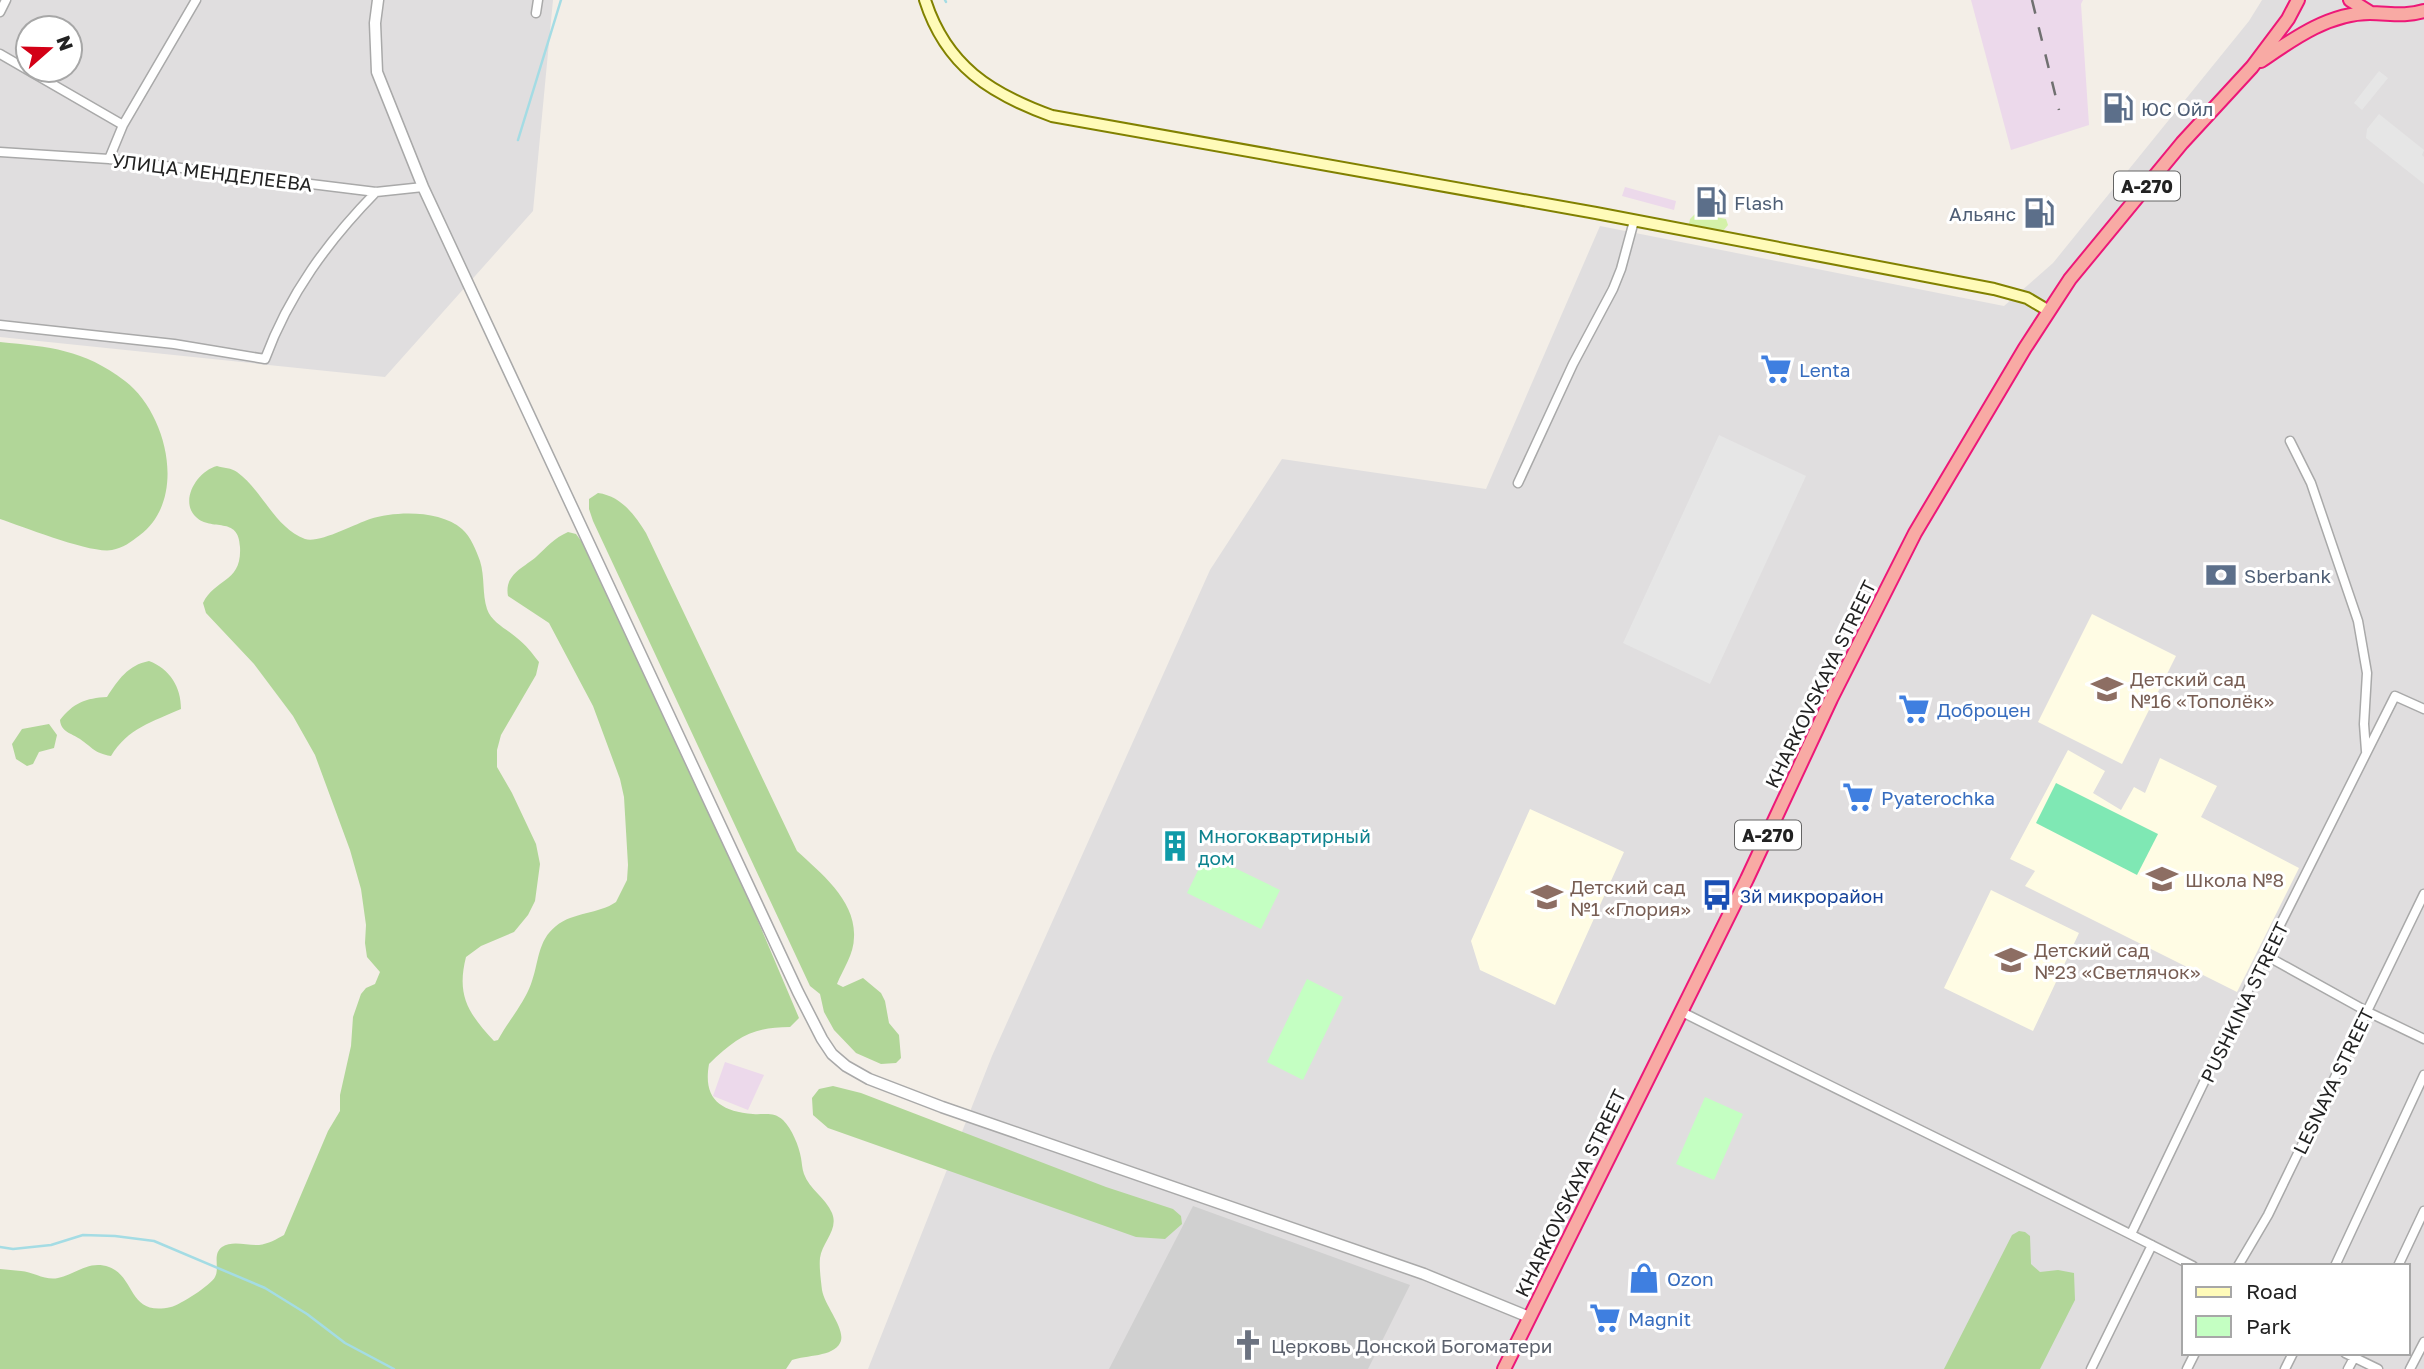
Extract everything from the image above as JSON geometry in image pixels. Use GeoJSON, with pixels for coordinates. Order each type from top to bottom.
{"type":"FeatureCollection","features":[{"type":"Feature","properties":{"kind":"highway","name":"А-270"},"geometry":{"type":"LineString","coordinates":[[2252,67],[2288,19],[2298,0]]}},
{"type":"Feature","properties":{"kind":"highway","name":"А-270"},"geometry":{"type":"LineString","coordinates":[[2350,0],[2371,13]]}},
{"type":"Feature","properties":{"kind":"highway","name":"А-270"},"geometry":{"type":"LineString","coordinates":[[2252,67],[2321,24],[2339,18],[2371,13],[2395,16],[2424,11]]}},
{"type":"Feature","properties":{"kind":"highway","name":"KHARKOVSKAYA STREET"},"geometry":{"type":"LineString","coordinates":[[1504,1369],[1747,880],[1831,699],[1915,533],[2049,311],[2086,258],[2189,135],[2252,67]]}},
{"type":"Feature","properties":{"kind":"main road"},"geometry":{"type":"LineString","coordinates":[[925,0],[942,38],[956,58],[975,77],[995,92],[1052,116],[1994,289],[2027,298],[2049,311]]}},
{"type":"Feature","properties":{"kind":"street"},"geometry":{"type":"LineString","coordinates":[[0,12],[6,0]]}},
{"type":"Feature","properties":{"kind":"street"},"geometry":{"type":"LineString","coordinates":[[109,159],[123,125],[196,0]]}},
{"type":"Feature","properties":{"kind":"street"},"geometry":{"type":"LineString","coordinates":[[378,0],[375,23],[377,72],[423,187],[798,992],[822,1039],[839,1060],[861,1075],[930,1102],[1424,1274],[1529,1317]]}},
{"type":"Feature","properties":{"kind":"street"},"geometry":{"type":"LineString","coordinates":[[536,13],[538,0]]}},
{"type":"Feature","properties":{"kind":"street"},"geometry":{"type":"LineString","coordinates":[[0,54],[123,125]]}},
{"type":"Feature","properties":{"kind":"street","name":"УЛИЦА МЕНДЕЛЕЕВА"},"geometry":{"type":"LineString","coordinates":[[0,152],[109,159],[376,192],[423,187]]}},
{"type":"Feature","properties":{"kind":"street"},"geometry":{"type":"LineString","coordinates":[[0,325],[174,344],[265,359],[283,314],[305,278],[328,245],[376,192]]}},
{"type":"Feature","properties":{"kind":"street"},"geometry":{"type":"LineString","coordinates":[[1518,483],[1573,364],[1613,289],[1634,221]]}},
{"type":"Feature","properties":{"kind":"street"},"geometry":{"type":"LineString","coordinates":[[2290,441],[2311,483],[2358,621],[2367,673],[2364,724],[2366,754]]}},
{"type":"Feature","properties":{"kind":"street","name":"PUSHKINA STREET"},"geometry":{"type":"LineString","coordinates":[[2130,1234],[2265,955],[2395,696],[2424,709]]}},
{"type":"Feature","properties":{"kind":"street","name":"LESNAYA STREET"},"geometry":{"type":"LineString","coordinates":[[2239,1264],[2268,1215],[2424,894]]}},
{"type":"Feature","properties":{"kind":"street"},"geometry":{"type":"LineString","coordinates":[[2265,955],[2368,1012],[2424,1039]]}},
{"type":"Feature","properties":{"kind":"street"},"geometry":{"type":"LineString","coordinates":[[1680,1011],[2189,1264]]}},
{"type":"Feature","properties":{"kind":"street"},"geometry":{"type":"LineString","coordinates":[[2336,1264],[2424,1075]]}},
{"type":"Feature","properties":{"kind":"street"},"geometry":{"type":"LineString","coordinates":[[2399,1264],[2424,1211]]}},
{"type":"Feature","properties":{"kind":"street"},"geometry":{"type":"LineString","coordinates":[[2091,1369],[2152,1245]]}},
{"type":"Feature","properties":{"kind":"street"},"geometry":{"type":"LineString","coordinates":[[2410,1369],[2424,1342]]}},
{"type":"Feature","properties":{"kind":"street"},"geometry":{"type":"LineString","coordinates":[[2348,1369],[2355,1356],[2378,1369]]}},
{"type":"Feature","properties":{"kind":"shaded area"},"geometry":{"type":"Polygon","coordinates":[[[0,0],[553,0],[533,211],[385,377],[0,337],[0,0]]]}},
{"type":"Feature","properties":{"kind":"shaded area"},"geometry":{"type":"Polygon","coordinates":[[[1971,0],[2083,0],[2081,4],[2089,125],[2011,150],[1971,0]]]}},
{"type":"Feature","properties":{"kind":"shaded area"},"geometry":{"type":"Polygon","coordinates":[[[2262,0],[2424,0],[2424,1369],[868,1369],[992,1056],[1210,570],[1282,459],[1486,489],[1600,226],[2004,306],[2053,263],[2249,21],[2262,0]]]}},
{"type":"Feature","properties":{"kind":"shaded area"},"geometry":{"type":"Polygon","coordinates":[[[2379,71],[2388,78],[2362,110],[2354,103],[2379,71]]]}},
{"type":"Feature","properties":{"kind":"shaded area"},"geometry":{"type":"Polygon","coordinates":[[[2379,114],[2424,150],[2424,184],[2366,138],[2367,129],[2379,114]]]}},
{"type":"Feature","properties":{"kind":"shaded area"},"geometry":{"type":"Polygon","coordinates":[[[1625,187],[1676,201],[1674,210],[1622,196],[1625,187]]]}},
{"type":"Feature","properties":{"kind":"shaded area"},"geometry":{"type":"Polygon","coordinates":[[[1719,435],[1806,476],[1710,684],[1623,643],[1719,435]]]}},
{"type":"Feature","properties":{"kind":"shaded area","name":"Детский сад №16 «Тополёк»"},"geometry":{"type":"Polygon","coordinates":[[[2092,614],[2176,656],[2122,764],[2038,722],[2092,614]]]}},
{"type":"Feature","properties":{"kind":"shaded area","name":"Школа №8"},"geometry":{"type":"Polygon","coordinates":[[[2068,750],[2105,771],[2093,793],[2121,810],[2134,787],[2145,793],[2160,758],[2217,786],[2201,817],[2299,868],[2237,992],[2025,886],[2035,871],[2010,859],[2068,750]]]}},
{"type":"Feature","properties":{"kind":"shaded area","name":"Детский сад №1 «Глория»"},"geometry":{"type":"Polygon","coordinates":[[[1530,809],[1624,852],[1555,1005],[1480,970],[1471,941],[1530,809]]]}},
{"type":"Feature","properties":{"kind":"shaded area","name":"Детский сад №23 «Светлячок»"},"geometry":{"type":"Polygon","coordinates":[[[1991,890],[2079,933],[2033,1031],[1944,988],[1991,890]]]}},
{"type":"Feature","properties":{"kind":"shaded area"},"geometry":{"type":"Polygon","coordinates":[[[725,1062],[764,1075],[748,1110],[713,1096],[725,1062]]]}},
{"type":"Feature","properties":{"kind":"shaded area"},"geometry":{"type":"Polygon","coordinates":[[[1193,1206],[1410,1285],[1368,1369],[1109,1369],[1193,1206]]]}},
{"type":"Feature","properties":{"kind":"green space"},"geometry":{"type":"Polygon","coordinates":[[[1696,213],[1726,219],[1728,225],[1723,231],[1689,224],[1696,213]]]}},
{"type":"Feature","properties":{"kind":"green space"},"geometry":{"type":"Polygon","coordinates":[[[0,342],[50,348],[80,356],[110,370],[140,395],[161,434],[167,479],[164,500],[155,519],[130,542],[112,550],[89,548],[0,519],[0,342]]]}},
{"type":"Feature","properties":{"kind":"green space"},"geometry":{"type":"Polygon","coordinates":[[[217,466],[237,472],[285,526],[305,539],[319,539],[370,519],[392,515],[430,515],[453,523],[465,532],[477,552],[489,614],[523,643],[539,662],[536,675],[501,735],[497,750],[497,767],[536,844],[540,864],[535,901],[514,932],[481,946],[466,957],[463,971],[467,1004],[494,1041],[498,1040],[528,992],[545,938],[563,921],[616,902],[627,880],[624,797],[593,706],[549,623],[508,596],[512,577],[555,540],[568,532],[576,534],[582,542],[741,881],[799,1018],[790,1027],[755,1032],[728,1047],[709,1064],[709,1086],[716,1101],[731,1110],[772,1114],[783,1120],[797,1143],[806,1179],[832,1213],[832,1230],[821,1252],[820,1266],[824,1297],[841,1332],[837,1348],[792,1360],[786,1369],[0,1369],[0,1269],[53,1279],[89,1266],[102,1265],[118,1272],[140,1301],[157,1309],[181,1303],[212,1281],[216,1273],[217,1253],[222,1247],[262,1244],[284,1235],[328,1131],[340,1111],[340,1095],[351,1046],[353,1017],[361,994],[375,984],[380,972],[367,957],[361,889],[350,850],[315,755],[293,716],[254,664],[206,613],[203,603],[237,567],[240,547],[235,531],[230,527],[202,521],[196,517],[189,503],[197,480],[217,466]]]}},
{"type":"Feature","properties":{"kind":"green space"},"geometry":{"type":"Polygon","coordinates":[[[598,493],[620,502],[632,513],[646,533],[797,851],[835,889],[849,911],[854,943],[837,984],[843,987],[863,978],[881,993],[889,1023],[899,1035],[901,1058],[896,1063],[881,1064],[856,1053],[834,1030],[824,1012],[820,994],[810,986],[593,521],[589,499],[598,493]]]}},
{"type":"Feature","properties":{"kind":"green space"},"geometry":{"type":"Polygon","coordinates":[[[149,661],[163,669],[173,680],[179,693],[181,709],[133,732],[111,756],[97,752],[62,727],[60,720],[70,709],[86,700],[107,697],[129,670],[149,661]]]}},
{"type":"Feature","properties":{"kind":"green space"},"geometry":{"type":"Polygon","coordinates":[[[49,724],[57,735],[54,748],[39,752],[33,764],[27,766],[16,759],[12,744],[22,729],[49,724]]]}},
{"type":"Feature","properties":{"kind":"green space"},"geometry":{"type":"Polygon","coordinates":[[[2056,783],[2158,834],[2137,875],[2036,823],[2056,783]]]}},
{"type":"Feature","properties":{"kind":"green space"},"geometry":{"type":"Polygon","coordinates":[[[1206,854],[1280,890],[1261,929],[1187,893],[1206,854]]]}},
{"type":"Feature","properties":{"kind":"green space"},"geometry":{"type":"Polygon","coordinates":[[[1307,979],[1343,997],[1303,1080],[1267,1062],[1307,979]]]}},
{"type":"Feature","properties":{"kind":"green space"},"geometry":{"type":"Polygon","coordinates":[[[833,1086],[861,1093],[1106,1187],[1173,1209],[1181,1216],[1182,1224],[1165,1239],[1136,1237],[828,1128],[813,1115],[812,1098],[819,1089],[833,1086]]]}},
{"type":"Feature","properties":{"kind":"green space"},"geometry":{"type":"Polygon","coordinates":[[[1705,1097],[1743,1114],[1714,1180],[1676,1164],[1705,1097]]]}},
{"type":"Feature","properties":{"kind":"green space"},"geometry":{"type":"Polygon","coordinates":[[[2019,1231],[2030,1236],[2031,1264],[2040,1272],[2058,1270],[2074,1273],[2075,1300],[2040,1369],[1944,1369],[2012,1235],[2019,1231]]]}},
{"type":"Feature","properties":{"kind":"waterway"},"geometry":{"type":"LineString","coordinates":[[518,140],[561,0]]}},
{"type":"Feature","properties":{"kind":"waterway"},"geometry":{"type":"LineString","coordinates":[[0,1247],[13,1249],[51,1245],[83,1235],[154,1241],[265,1288],[307,1314],[345,1343],[394,1369]]}},
{"type":"Feature","properties":{"kind":"railway"},"geometry":{"type":"LineString","coordinates":[[2032,0],[2059,110]]}},
{"type":"Feature","properties":{"kind":"place","name":"ЮC Ойл"},"geometry":{"type":"Point","coordinates":[2118,108]}},
{"type":"Feature","properties":{"kind":"place","name":"Flash"},"geometry":{"type":"Point","coordinates":[1711,202]}},
{"type":"Feature","properties":{"kind":"place","name":"Альянс"},"geometry":{"type":"Point","coordinates":[2039,213]}},
{"type":"Feature","properties":{"kind":"place","name":"Lenta"},"geometry":{"type":"Point","coordinates":[1776,369]}},
{"type":"Feature","properties":{"kind":"place","name":"Sberbank"},"geometry":{"type":"Point","coordinates":[2221,575]}},
{"type":"Feature","properties":{"kind":"place","name":"Детский сад №16 «Тополёк»"},"geometry":{"type":"Point","coordinates":[2107,689]}},
{"type":"Feature","properties":{"kind":"place","name":"Доброцен"},"geometry":{"type":"Point","coordinates":[1914,709]}},
{"type":"Feature","properties":{"kind":"place","name":"Pyaterochka"},"geometry":{"type":"Point","coordinates":[1858,797]}},
{"type":"Feature","properties":{"kind":"place","name":"Многоквартирный дом"},"geometry":{"type":"Point","coordinates":[1175,846]}},
{"type":"Feature","properties":{"kind":"place","name":"Школа №8"},"geometry":{"type":"Point","coordinates":[2162,879]}},
{"type":"Feature","properties":{"kind":"place","name":"3й микрорайон"},"geometry":{"type":"Point","coordinates":[1717,895]}},
{"type":"Feature","properties":{"kind":"place","name":"Детский сад №1 «Глория»"},"geometry":{"type":"Point","coordinates":[1547,897]}},
{"type":"Feature","properties":{"kind":"place","name":"Детский сад №23 «Светлячок»"},"geometry":{"type":"Point","coordinates":[2011,960]}},
{"type":"Feature","properties":{"kind":"place","name":"Ozon"},"geometry":{"type":"Point","coordinates":[1644,1278]}},
{"type":"Feature","properties":{"kind":"place","name":"Magnit"},"geometry":{"type":"Point","coordinates":[1605,1318]}},
{"type":"Feature","properties":{"kind":"place","name":"Церковь Донской Богоматери"},"geometry":{"type":"Point","coordinates":[1248,1345]}}]}
